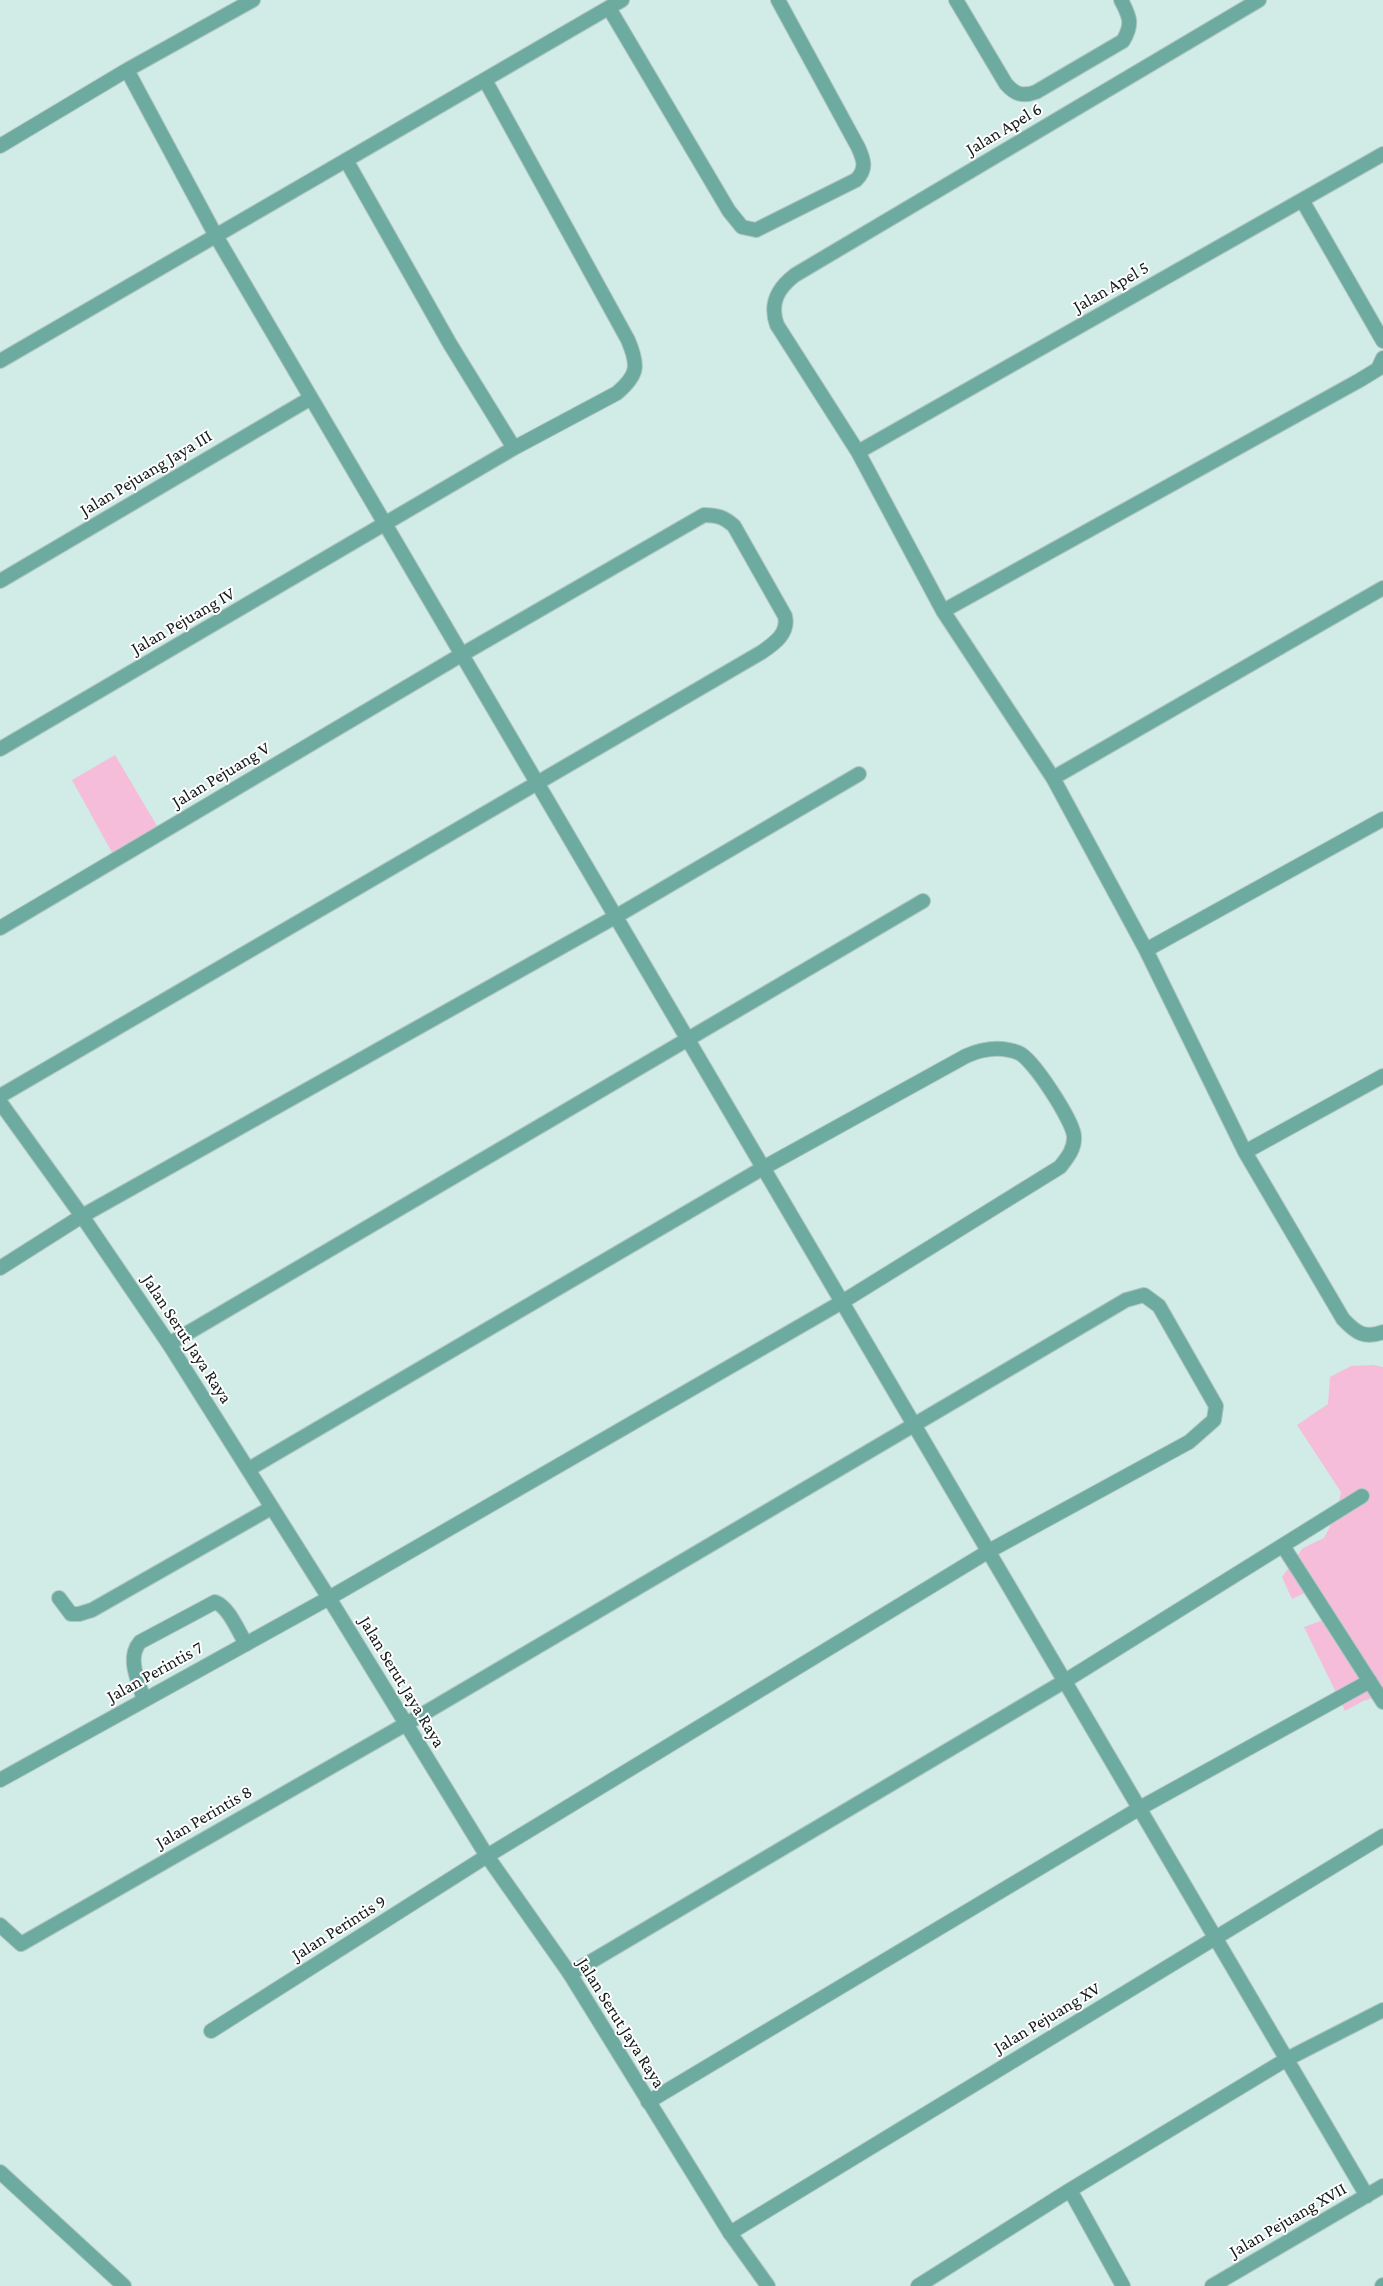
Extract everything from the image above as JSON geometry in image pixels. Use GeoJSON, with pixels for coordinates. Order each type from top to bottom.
{"type":"FeatureCollection","features":[{"type":"Feature","properties":{"kind":"street"},"geometry":{"type":"LineString","coordinates":[[0,146],[127,70],[253,0]]}},
{"type":"Feature","properties":{"kind":"street"},"geometry":{"type":"LineString","coordinates":[[0,361],[622,0]]}},
{"type":"Feature","properties":{"kind":"street"},"geometry":{"type":"LineString","coordinates":[[608,8],[729,211],[742,227],[756,230],[856,180],[862,174],[865,166],[858,147],[778,0]]}},
{"type":"Feature","properties":{"kind":"street"},"geometry":{"type":"LineString","coordinates":[[956,0],[1006,84],[1013,92],[1020,95],[1036,92],[1123,41],[1129,30],[1129,18],[1121,0]]}},
{"type":"Feature","properties":{"kind":"street","name":"Jalan Apel 6"},"geometry":{"type":"LineString","coordinates":[[858,452],[777,325],[774,317],[774,299],[788,280],[795,274],[1259,0]]}},
{"type":"Feature","properties":{"kind":"street"},"geometry":{"type":"LineString","coordinates":[[127,70],[216,236],[1367,2196]]}},
{"type":"Feature","properties":{"kind":"street","name":"Jalan Pejuang IV"},"geometry":{"type":"LineString","coordinates":[[0,750],[386,526],[514,448],[617,393],[630,381],[636,368],[634,354],[628,340],[485,80]]}},
{"type":"Feature","properties":{"kind":"street","name":"Jalan Apel 5"},"geometry":{"type":"LineString","coordinates":[[858,452],[1383,154]]}},
{"type":"Feature","properties":{"kind":"street"},"geometry":{"type":"LineString","coordinates":[[346,160],[450,344],[514,448]]}},
{"type":"Feature","properties":{"kind":"street"},"geometry":{"type":"LineString","coordinates":[[1302,200],[1383,341]]}},
{"type":"Feature","properties":{"kind":"street"},"geometry":{"type":"LineString","coordinates":[[943,611],[1360,380],[1378,369],[1383,358]]}},
{"type":"Feature","properties":{"kind":"street","name":"Jalan Pejuang Jaya III"},"geometry":{"type":"LineString","coordinates":[[0,581],[311,398]]}},
{"type":"Feature","properties":{"kind":"street"},"geometry":{"type":"LineString","coordinates":[[858,452],[943,611],[1053,778],[1146,950],[1245,1152],[1344,1320],[1360,1335],[1372,1336],[1383,1332]]}},
{"type":"Feature","properties":{"kind":"street","name":"Jalan Pejuang V"},"geometry":{"type":"LineString","coordinates":[[0,928],[461,655],[692,520],[704,515],[715,515],[725,518],[734,526],[785,616],[785,628],[780,636],[762,652],[0,1096]]}},
{"type":"Feature","properties":{"kind":"street"},"geometry":{"type":"LineString","coordinates":[[1053,778],[1383,588]]}},
{"type":"Feature","properties":{"kind":"street"},"geometry":{"type":"LineString","coordinates":[[0,1268],[82,1216],[615,916],[859,774]]}},
{"type":"Feature","properties":{"kind":"street"},"geometry":{"type":"LineString","coordinates":[[1146,950],[1383,820]]}},
{"type":"Feature","properties":{"kind":"street"},"geometry":{"type":"LineString","coordinates":[[169,1344],[923,901]]}},
{"type":"Feature","properties":{"kind":"street","name":"Jalan Perintis 7"},"geometry":{"type":"LineString","coordinates":[[0,1780],[329,1598],[842,1302],[1060,1167],[1072,1151],[1074,1136],[1070,1123],[1034,1066],[1021,1054],[1002,1048],[982,1049],[763,1168],[249,1469]]}},
{"type":"Feature","properties":{"kind":"street"},"geometry":{"type":"LineString","coordinates":[[1245,1152],[1383,1076]]}},
{"type":"Feature","properties":{"kind":"street","name":"Jalan Serut Jaya Raya"},"geometry":{"type":"LineString","coordinates":[[0,1102],[82,1216],[169,1344],[249,1469],[271,1508],[329,1598],[487,1856],[570,1974],[730,2233],[768,2286]]}},
{"type":"Feature","properties":{"kind":"street","name":"Jalan Perintis 9"},"geometry":{"type":"LineString","coordinates":[[211,2031],[487,1856],[988,1551],[1189,1442],[1214,1420],[1216,1406],[1159,1306],[1144,1295],[1135,1296],[914,1424]]}},
{"type":"Feature","properties":{"kind":"street","name":"Jalan Perintis 8"},"geometry":{"type":"LineString","coordinates":[[0,1924],[20,1944],[406,1724],[914,1424]]}},
{"type":"Feature","properties":{"kind":"street"},"geometry":{"type":"LineString","coordinates":[[570,1974],[1065,1681],[1362,1496]]}},
{"type":"Feature","properties":{"kind":"street"},"geometry":{"type":"LineString","coordinates":[[59,1598],[72,1614],[92,1610],[271,1508]]}},
{"type":"Feature","properties":{"kind":"street"},"geometry":{"type":"LineString","coordinates":[[1283,1546],[1383,1702]]}},
{"type":"Feature","properties":{"kind":"street"},"geometry":{"type":"LineString","coordinates":[[144,1700],[133,1662],[134,1649],[140,1642],[215,1602],[220,1604],[225,1610],[246,1644]]}},
{"type":"Feature","properties":{"kind":"street"},"geometry":{"type":"LineString","coordinates":[[648,2102],[1140,1808],[1370,1682]]}},
{"type":"Feature","properties":{"kind":"street","name":"Jalan Pejuang XV"},"geometry":{"type":"LineString","coordinates":[[730,2233],[1383,1836]]}},
{"type":"Feature","properties":{"kind":"street"},"geometry":{"type":"LineString","coordinates":[[918,2286],[1070,2190],[1287,2059],[1383,2010]]}},
{"type":"Feature","properties":{"kind":"street"},"geometry":{"type":"LineString","coordinates":[[0,2172],[124,2286]]}},
{"type":"Feature","properties":{"kind":"street","name":"Jalan Pejuang XVII"},"geometry":{"type":"LineString","coordinates":[[1212,2286],[1383,2186]]}},
{"type":"Feature","properties":{"kind":"street"},"geometry":{"type":"LineString","coordinates":[[1070,2190],[1123,2286]]}},
{"type":"Feature","properties":{"kind":"shaded area"},"geometry":{"type":"Polygon","coordinates":[[[115,755],[160,831],[115,858],[72,780],[115,755]]]}},
{"type":"Feature","properties":{"kind":"shaded area"},"geometry":{"type":"Polygon","coordinates":[[[1373,1365],[1383,1367],[1383,1695],[1363,1701],[1345,1711],[1304,1627],[1329,1618],[1309,1591],[1292,1599],[1282,1577],[1303,1548],[1324,1538],[1336,1515],[1341,1492],[1297,1425],[1328,1404],[1330,1377],[1351,1366],[1373,1365]]]}}]}
